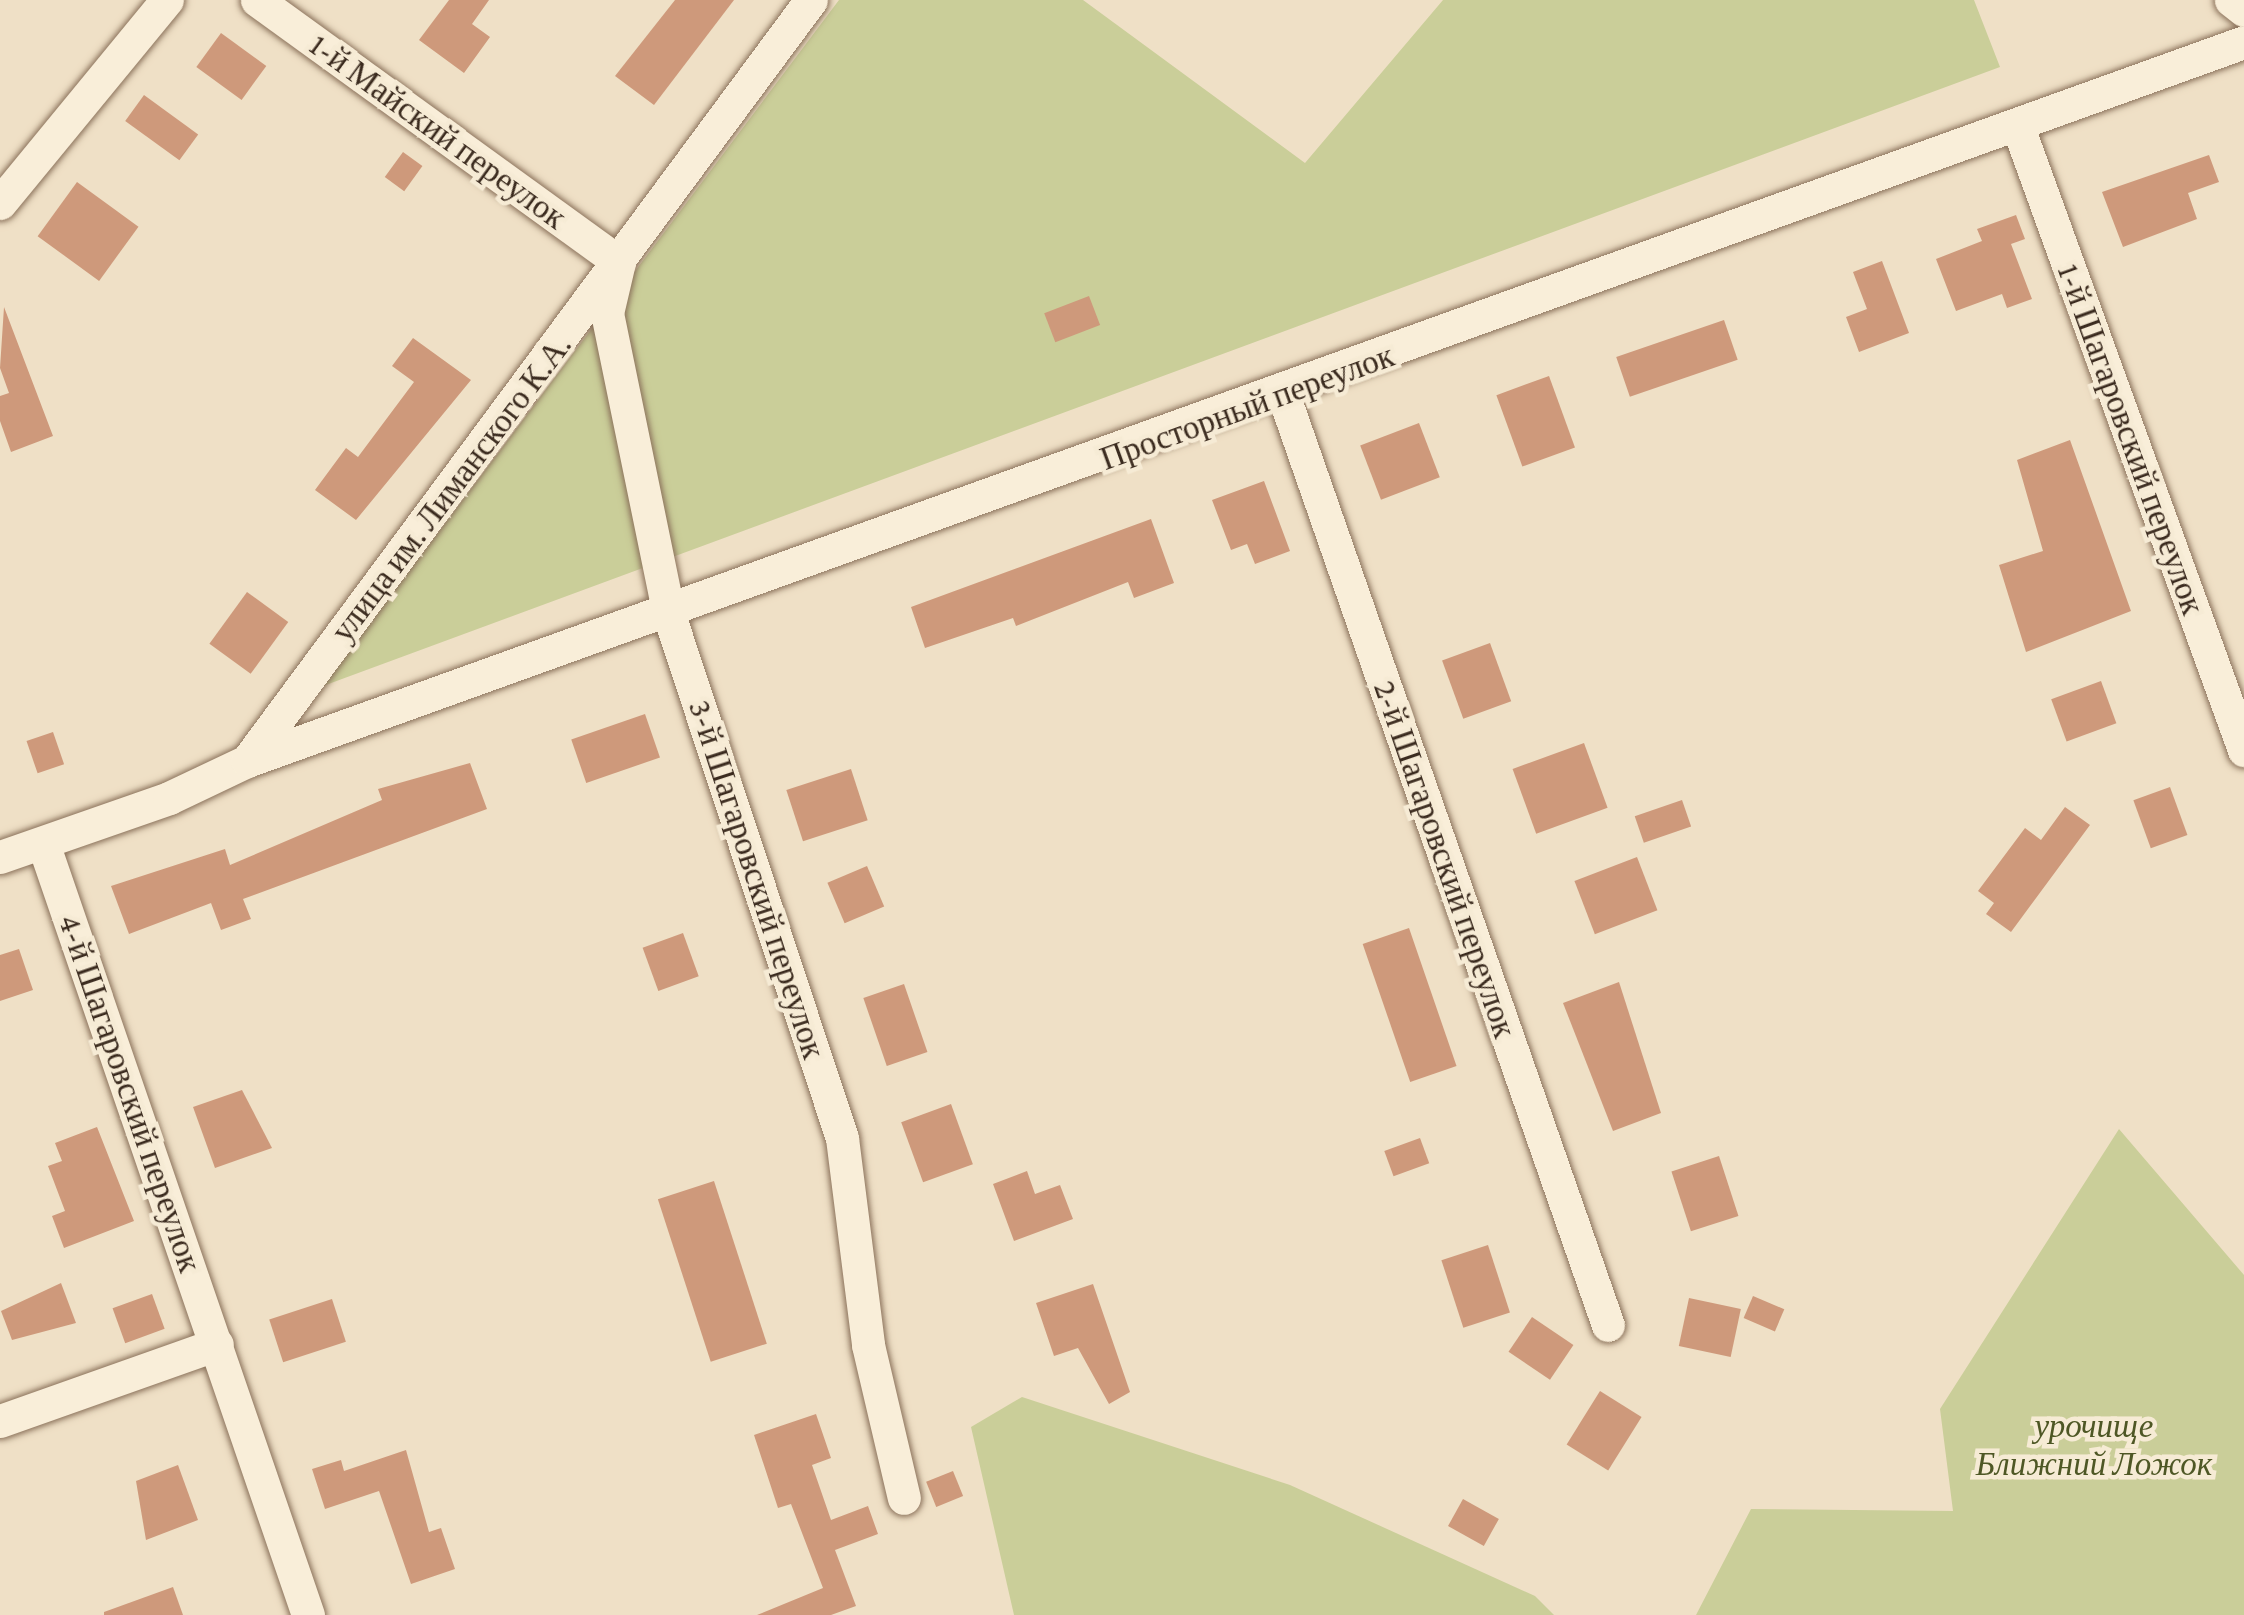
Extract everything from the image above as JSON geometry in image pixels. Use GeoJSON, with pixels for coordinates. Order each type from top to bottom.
{"type":"FeatureCollection","features":[{"type":"Feature","properties":{"kind":"street"},"geometry":{"type":"LineString","coordinates":[[0,203],[167,0]]}},
{"type":"Feature","properties":{"kind":"street","name":"1-й Майский переулок"},"geometry":{"type":"LineString","coordinates":[[257,0],[619,262]]}},
{"type":"Feature","properties":{"kind":"street","name":"улица им. Лиманского К.А."},"geometry":{"type":"LineString","coordinates":[[247,761],[812,0]]}},
{"type":"Feature","properties":{"kind":"street"},"geometry":{"type":"LineString","coordinates":[[2231,0],[2244,10]]}},
{"type":"Feature","properties":{"kind":"street","name":"Просторный переулок"},"geometry":{"type":"LineString","coordinates":[[247,761],[1283,394],[2244,42]]}},
{"type":"Feature","properties":{"kind":"street","name":"1-й Шагаровский переулок"},"geometry":{"type":"LineString","coordinates":[[2018,127],[2244,750]]}},
{"type":"Feature","properties":{"kind":"street","name":"3-й Шагаровский переулок"},"geometry":{"type":"LineString","coordinates":[[619,262],[607,314],[669,615],[842,1138],[868,1346],[904,1498]]}},
{"type":"Feature","properties":{"kind":"street","name":"2-й Шагаровский переулок"},"geometry":{"type":"LineString","coordinates":[[1283,394],[1608,1325]]}},
{"type":"Feature","properties":{"kind":"street"},"geometry":{"type":"LineString","coordinates":[[0,857],[247,761]]}},
{"type":"Feature","properties":{"kind":"street","name":"4-й Шагаровский переулок"},"geometry":{"type":"LineString","coordinates":[[43,843],[308,1615]]}},
{"type":"Feature","properties":{"kind":"street"},"geometry":{"type":"LineString","coordinates":[[0,1421],[217,1344]]}},
{"type":"Feature","properties":{"kind":"green space"},"geometry":{"type":"Polygon","coordinates":[[[839,0],[1083,0],[1305,163],[1443,0],[1974,0],[2000,67],[323,686],[839,0]]]}},
{"type":"Feature","properties":{"kind":"green space","name":"урочище Ближний Ложок"},"geometry":{"type":"Polygon","coordinates":[[[2119,1129],[2244,1275],[2244,1615],[1696,1615],[1751,1509],[1953,1511],[1940,1409],[2119,1129]]]}},
{"type":"Feature","properties":{"kind":"green space"},"geometry":{"type":"Polygon","coordinates":[[[1022,1397],[1290,1485],[1535,1596],[1554,1615],[1014,1615],[971,1427],[1022,1397]]]}},
{"type":"Feature","properties":{"kind":"building"},"geometry":{"type":"Polygon","coordinates":[[[449,0],[489,0],[472,24],[490,37],[464,73],[419,40],[449,0]]]}},
{"type":"Feature","properties":{"kind":"building"},"geometry":{"type":"Polygon","coordinates":[[[675,0],[734,0],[654,105],[615,76],[675,0]]]}},
{"type":"Feature","properties":{"kind":"building"},"geometry":{"type":"Polygon","coordinates":[[[221,33],[266,66],[242,100],[196,67],[221,33]]]}},
{"type":"Feature","properties":{"kind":"building"},"geometry":{"type":"Polygon","coordinates":[[[144,95],[198,134],[179,160],[125,121],[144,95]]]}},
{"type":"Feature","properties":{"kind":"building"},"geometry":{"type":"Polygon","coordinates":[[[403,152],[422,166],[404,191],[385,177],[403,152]]]}},
{"type":"Feature","properties":{"kind":"building"},"geometry":{"type":"Polygon","coordinates":[[[2209,155],[2219,182],[2188,193],[2197,219],[2123,247],[2102,192],[2209,155]]]}},
{"type":"Feature","properties":{"kind":"building"},"geometry":{"type":"Polygon","coordinates":[[[77,182],[138,227],[99,281],[38,236],[77,182]]]}},
{"type":"Feature","properties":{"kind":"building"},"geometry":{"type":"Polygon","coordinates":[[[2016,215],[2025,239],[2011,244],[2032,299],[2007,308],[2002,294],[1956,311],[1936,259],[1982,241],[1977,229],[2016,215]]]}},
{"type":"Feature","properties":{"kind":"building"},"geometry":{"type":"Polygon","coordinates":[[[1882,261],[1909,333],[1859,352],[1846,317],[1867,309],[1853,272],[1882,261]]]}},
{"type":"Feature","properties":{"kind":"building"},"geometry":{"type":"Polygon","coordinates":[[[1089,296],[1100,325],[1055,342],[1044,313],[1089,296]]]}},
{"type":"Feature","properties":{"kind":"building"},"geometry":{"type":"Polygon","coordinates":[[[4,307],[53,436],[11,452],[0,421],[0,396],[9,393],[0,368],[4,307]]]}},
{"type":"Feature","properties":{"kind":"building"},"geometry":{"type":"Polygon","coordinates":[[[1724,320],[1738,360],[1630,397],[1616,357],[1724,320]]]}},
{"type":"Feature","properties":{"kind":"building"},"geometry":{"type":"Polygon","coordinates":[[[413,338],[471,380],[356,520],[315,490],[346,448],[358,457],[414,382],[392,366],[413,338]]]}},
{"type":"Feature","properties":{"kind":"building"},"geometry":{"type":"Polygon","coordinates":[[[1549,376],[1575,447],[1522,467],[1496,395],[1549,376]]]}},
{"type":"Feature","properties":{"kind":"building"},"geometry":{"type":"Polygon","coordinates":[[[1419,423],[1440,477],[1381,500],[1360,446],[1419,423]]]}},
{"type":"Feature","properties":{"kind":"building"},"geometry":{"type":"Polygon","coordinates":[[[2070,440],[2131,611],[2026,652],[1999,565],[2043,551],[2017,460],[2070,440]]]}},
{"type":"Feature","properties":{"kind":"building"},"geometry":{"type":"Polygon","coordinates":[[[1264,481],[1290,551],[1255,564],[1247,544],[1231,550],[1212,500],[1264,481]]]}},
{"type":"Feature","properties":{"kind":"building"},"geometry":{"type":"Polygon","coordinates":[[[1151,519],[1174,583],[1134,598],[1128,582],[1016,626],[1013,618],[925,648],[911,607],[1151,519]]]}},
{"type":"Feature","properties":{"kind":"building"},"geometry":{"type":"Polygon","coordinates":[[[247,592],[288,622],[251,674],[209,644],[247,592]]]}},
{"type":"Feature","properties":{"kind":"building"},"geometry":{"type":"Polygon","coordinates":[[[1490,643],[1511,701],[1463,719],[1442,660],[1490,643]]]}},
{"type":"Feature","properties":{"kind":"building"},"geometry":{"type":"Polygon","coordinates":[[[2101,681],[2116,723],[2067,741],[2051,699],[2101,681]]]}},
{"type":"Feature","properties":{"kind":"building"},"geometry":{"type":"Polygon","coordinates":[[[645,714],[660,757],[586,783],[571,739],[645,714]]]}},
{"type":"Feature","properties":{"kind":"building"},"geometry":{"type":"Polygon","coordinates":[[[53,732],[64,764],[38,773],[27,741],[53,732]]]}},
{"type":"Feature","properties":{"kind":"building"},"geometry":{"type":"Polygon","coordinates":[[[1584,743],[1608,808],[1536,834],[1513,769],[1584,743]]]}},
{"type":"Feature","properties":{"kind":"building"},"geometry":{"type":"Polygon","coordinates":[[[470,763],[487,809],[243,899],[251,919],[221,930],[211,903],[129,934],[111,886],[225,849],[230,865],[382,800],[378,789],[470,763]]]}},
{"type":"Feature","properties":{"kind":"building"},"geometry":{"type":"Polygon","coordinates":[[[851,769],[868,820],[803,841],[786,790],[851,769]]]}},
{"type":"Feature","properties":{"kind":"building"},"geometry":{"type":"Polygon","coordinates":[[[2170,787],[2187,835],[2151,848],[2133,800],[2170,787]]]}},
{"type":"Feature","properties":{"kind":"building"},"geometry":{"type":"Polygon","coordinates":[[[1682,800],[1691,826],[1644,843],[1635,816],[1682,800]]]}},
{"type":"Feature","properties":{"kind":"building"},"geometry":{"type":"Polygon","coordinates":[[[2065,807],[2090,825],[2011,932],[1986,914],[1994,903],[1978,891],[2025,828],[2041,840],[2065,807]]]}},
{"type":"Feature","properties":{"kind":"building"},"geometry":{"type":"Polygon","coordinates":[[[1637,857],[1657,910],[1595,934],[1574,881],[1637,857]]]}},
{"type":"Feature","properties":{"kind":"building"},"geometry":{"type":"Polygon","coordinates":[[[867,866],[884,907],[845,923],[827,883],[867,866]]]}},
{"type":"Feature","properties":{"kind":"building"},"geometry":{"type":"Polygon","coordinates":[[[1409,928],[1457,1066],[1410,1082],[1363,944],[1409,928]]]}},
{"type":"Feature","properties":{"kind":"building"},"geometry":{"type":"Polygon","coordinates":[[[683,933],[699,976],[658,991],[643,948],[683,933]]]}},
{"type":"Feature","properties":{"kind":"building"},"geometry":{"type":"Polygon","coordinates":[[[19,949],[33,990],[0,1001],[0,955],[19,949]]]}},
{"type":"Feature","properties":{"kind":"building"},"geometry":{"type":"Polygon","coordinates":[[[1619,982],[1661,1113],[1613,1131],[1563,1003],[1619,982]]]}},
{"type":"Feature","properties":{"kind":"building"},"geometry":{"type":"Polygon","coordinates":[[[904,984],[927,1052],[887,1066],[863,998],[904,984]]]}},
{"type":"Feature","properties":{"kind":"building"},"geometry":{"type":"Polygon","coordinates":[[[242,1090],[272,1148],[215,1168],[193,1107],[242,1090]]]}},
{"type":"Feature","properties":{"kind":"building"},"geometry":{"type":"Polygon","coordinates":[[[951,1104],[973,1164],[923,1182],[901,1122],[951,1104]]]}},
{"type":"Feature","properties":{"kind":"building"},"geometry":{"type":"Polygon","coordinates":[[[97,1127],[134,1221],[64,1248],[52,1216],[65,1211],[48,1166],[62,1161],[55,1143],[97,1127]]]}},
{"type":"Feature","properties":{"kind":"building"},"geometry":{"type":"Polygon","coordinates":[[[1420,1138],[1429,1163],[1394,1176],[1384,1151],[1420,1138]]]}},
{"type":"Feature","properties":{"kind":"building"},"geometry":{"type":"Polygon","coordinates":[[[1719,1156],[1738,1216],[1691,1231],[1671,1171],[1719,1156]]]}},
{"type":"Feature","properties":{"kind":"building"},"geometry":{"type":"Polygon","coordinates":[[[1027,1171],[1035,1194],[1060,1185],[1073,1219],[1014,1241],[993,1184],[1027,1171]]]}},
{"type":"Feature","properties":{"kind":"building"},"geometry":{"type":"Polygon","coordinates":[[[714,1181],[767,1344],[711,1362],[658,1199],[714,1181]]]}},
{"type":"Feature","properties":{"kind":"building"},"geometry":{"type":"Polygon","coordinates":[[[1488,1245],[1510,1313],[1463,1328],[1441,1260],[1488,1245]]]}},
{"type":"Feature","properties":{"kind":"building"},"geometry":{"type":"Polygon","coordinates":[[[61,1283],[76,1323],[12,1340],[1,1311],[61,1283]]]}},
{"type":"Feature","properties":{"kind":"building"},"geometry":{"type":"Polygon","coordinates":[[[1093,1284],[1130,1392],[1109,1404],[1078,1348],[1054,1356],[1036,1303],[1093,1284]]]}},
{"type":"Feature","properties":{"kind":"building"},"geometry":{"type":"Polygon","coordinates":[[[152,1294],[165,1329],[125,1343],[113,1308],[152,1294]]]}},
{"type":"Feature","properties":{"kind":"building"},"geometry":{"type":"Polygon","coordinates":[[[1753,1296],[1784,1309],[1775,1331],[1744,1318],[1753,1296]]]}},
{"type":"Feature","properties":{"kind":"building"},"geometry":{"type":"Polygon","coordinates":[[[1689,1298],[1741,1309],[1731,1357],[1679,1346],[1689,1298]]]}},
{"type":"Feature","properties":{"kind":"building"},"geometry":{"type":"Polygon","coordinates":[[[332,1299],[346,1342],[283,1362],[269,1319],[332,1299]]]}},
{"type":"Feature","properties":{"kind":"building"},"geometry":{"type":"Polygon","coordinates":[[[1532,1317],[1573,1345],[1550,1380],[1509,1352],[1532,1317]]]}},
{"type":"Feature","properties":{"kind":"building"},"geometry":{"type":"Polygon","coordinates":[[[1600,1391],[1642,1417],[1608,1470],[1567,1444],[1600,1391]]]}},
{"type":"Feature","properties":{"kind":"building"},"geometry":{"type":"Polygon","coordinates":[[[816,1414],[831,1458],[812,1465],[831,1520],[868,1506],[878,1534],[835,1550],[856,1606],[831,1615],[757,1615],[823,1588],[791,1504],[778,1508],[754,1435],[816,1414]]]}},
{"type":"Feature","properties":{"kind":"building"},"geometry":{"type":"Polygon","coordinates":[[[406,1450],[429,1532],[441,1528],[455,1569],[411,1584],[379,1491],[325,1509],[312,1469],[341,1460],[344,1471],[406,1450]]]}},
{"type":"Feature","properties":{"kind":"building"},"geometry":{"type":"Polygon","coordinates":[[[178,1465],[198,1520],[146,1540],[136,1481],[178,1465]]]}},
{"type":"Feature","properties":{"kind":"building"},"geometry":{"type":"Polygon","coordinates":[[[953,1471],[963,1496],[936,1507],[926,1482],[953,1471]]]}},
{"type":"Feature","properties":{"kind":"building"},"geometry":{"type":"Polygon","coordinates":[[[1463,1499],[1499,1519],[1484,1546],[1448,1526],[1463,1499]]]}},
{"type":"Feature","properties":{"kind":"building"},"geometry":{"type":"Polygon","coordinates":[[[173,1587],[183,1615],[104,1615],[104,1612],[173,1587]]]}}]}
